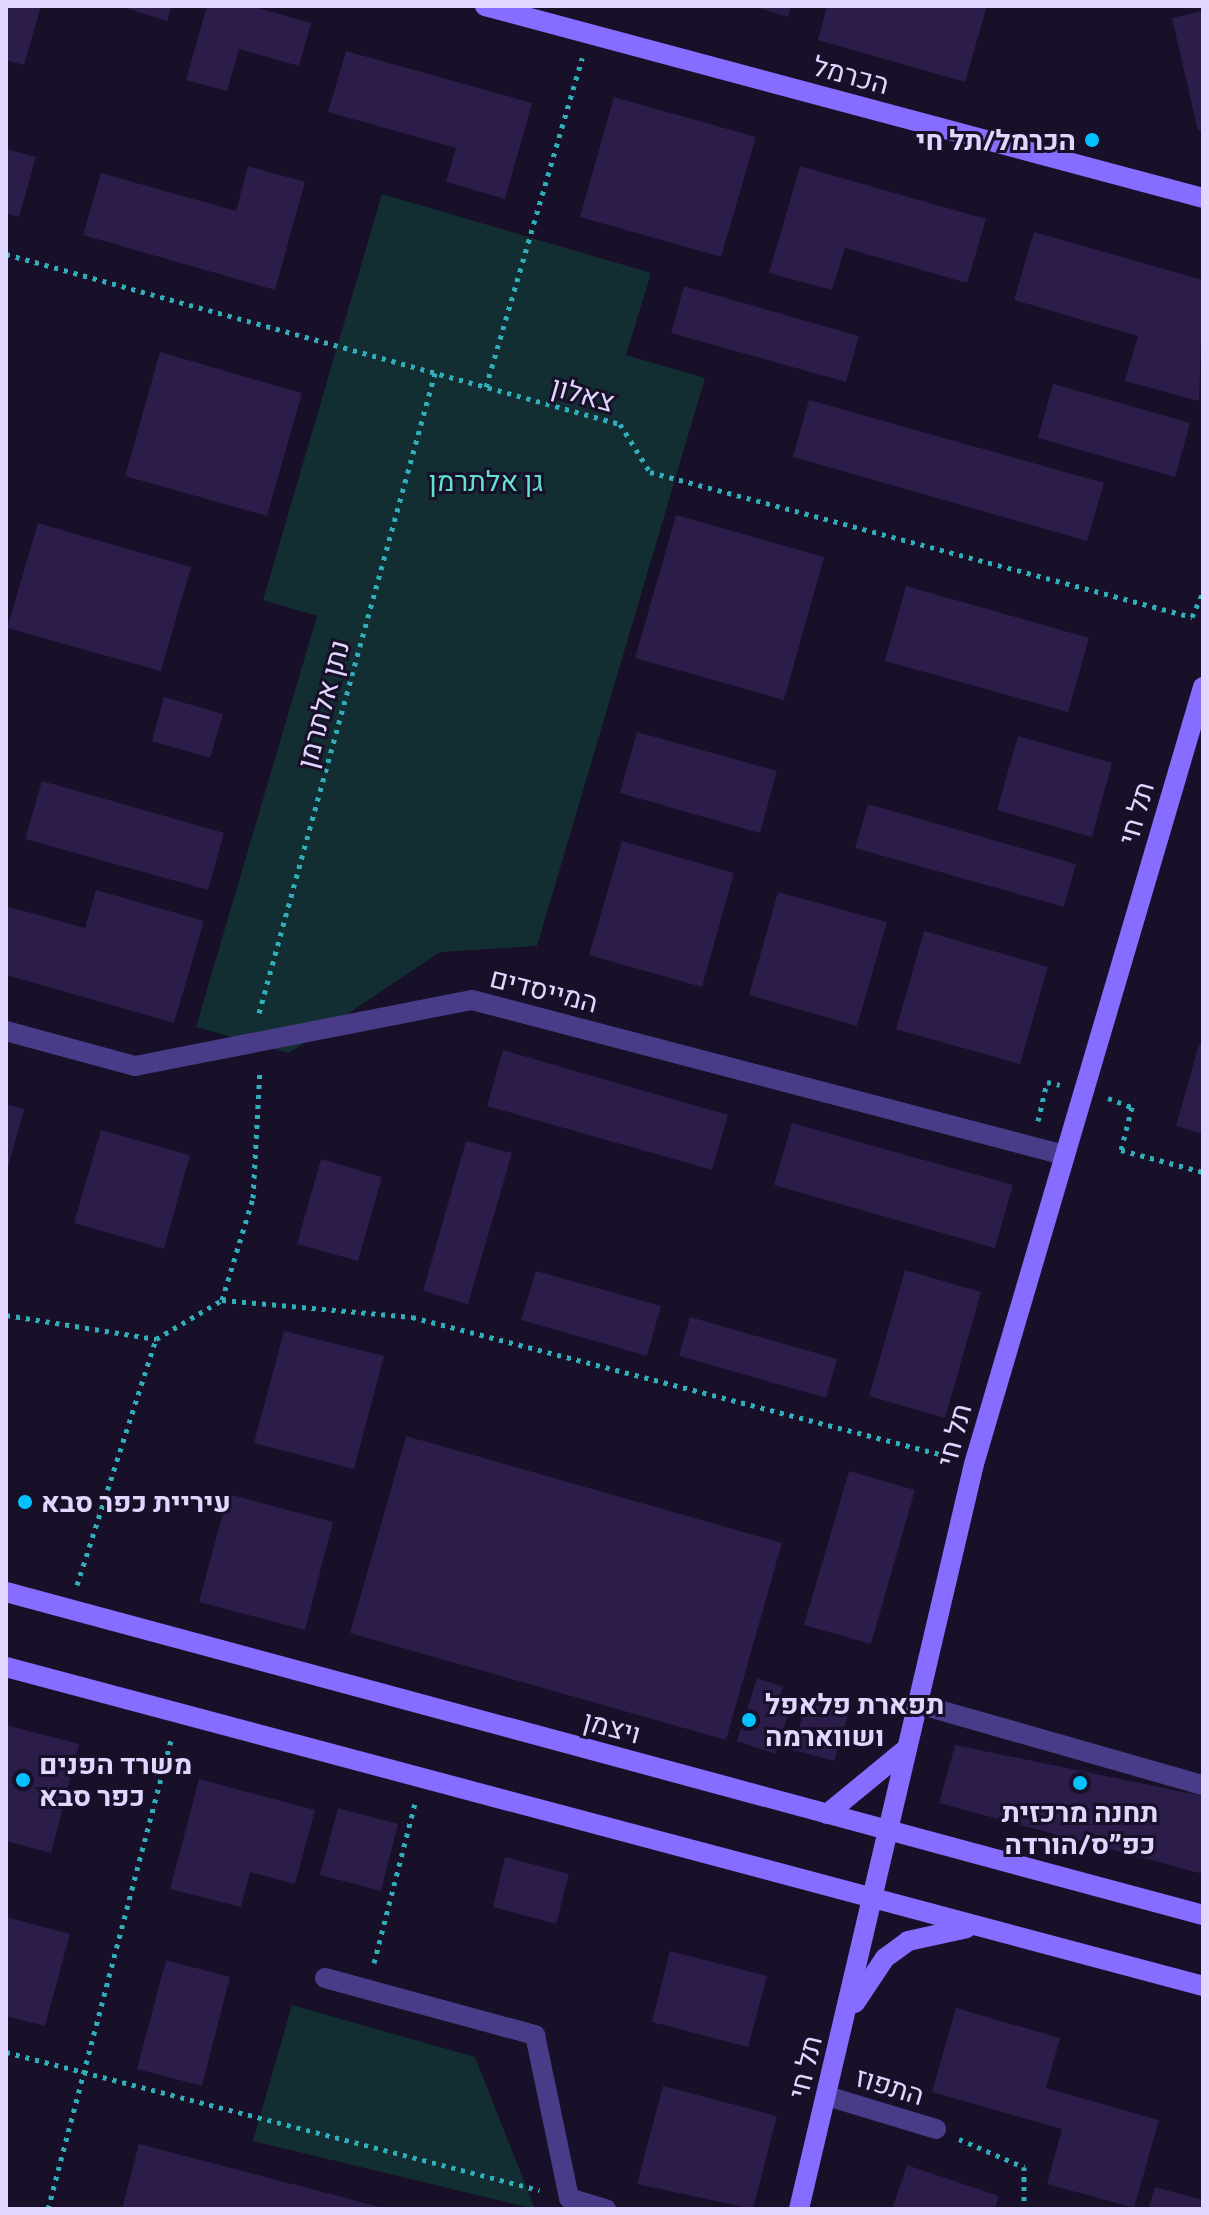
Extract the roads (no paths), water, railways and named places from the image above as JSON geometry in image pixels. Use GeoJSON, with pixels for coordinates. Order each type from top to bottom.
{"type":"FeatureCollection","features":[{"type":"Feature","properties":{"kind":"main road","name":"הכרמל"},"geometry":{"type":"LineString","coordinates":[[485,6],[1203,198]]}},
{"type":"Feature","properties":{"kind":"main road","name":"תל חי"},"geometry":{"type":"LineString","coordinates":[[799,2209],[844,2025],[884,1829],[918,1704],[974,1464],[1203,687]]}},
{"type":"Feature","properties":{"kind":"main road","name":"ויצמן"},"geometry":{"type":"LineString","coordinates":[[6,1592],[1203,1915]]}},
{"type":"Feature","properties":{"kind":"main road"},"geometry":{"type":"LineString","coordinates":[[6,1667],[1203,1986]]}},
{"type":"Feature","properties":{"kind":"main road"},"geometry":{"type":"LineString","coordinates":[[827,1814],[906,1749]]}},
{"type":"Feature","properties":{"kind":"main road"},"geometry":{"type":"LineString","coordinates":[[844,2025],[868,1979],[908,1941],[933,1931],[987,1928]]}},
{"type":"Feature","properties":{"kind":"street","name":"המייסדים"},"geometry":{"type":"LineString","coordinates":[[6,1031],[135,1066],[261,1046],[472,1000],[1064,1155]]}},
{"type":"Feature","properties":{"kind":"street"},"geometry":{"type":"LineString","coordinates":[[918,1704],[1203,1785]]}},
{"type":"Feature","properties":{"kind":"street"},"geometry":{"type":"LineString","coordinates":[[325,1978],[535,2035],[569,2198],[606,2209]]}},
{"type":"Feature","properties":{"kind":"street","name":"התפוז"},"geometry":{"type":"LineString","coordinates":[[827,2096],[936,2129]]}},
{"type":"Feature","properties":{"kind":"place","name":"הכרמל/תל חי"},"geometry":{"type":"Point","coordinates":[1092,140]}},
{"type":"Feature","properties":{"kind":"place","name":"עיריית כפר סבא"},"geometry":{"type":"Point","coordinates":[25,1502]}},
{"type":"Feature","properties":{"kind":"place","name":"תפארת פלאפל ושווארמה"},"geometry":{"type":"Point","coordinates":[749,1720]}},
{"type":"Feature","properties":{"kind":"place","name":"משרד הפנים כפר סבא"},"geometry":{"type":"Point","coordinates":[23,1780]}},
{"type":"Feature","properties":{"kind":"place","name":"תחנה מרכזית כפ״ס/הורדה"},"geometry":{"type":"Point","coordinates":[1080,1783]}},
{"type":"Feature","properties":{"kind":"park label","name":"גן אלתרמן"},"geometry":{"type":"Point","coordinates":[486,481]}}]}
